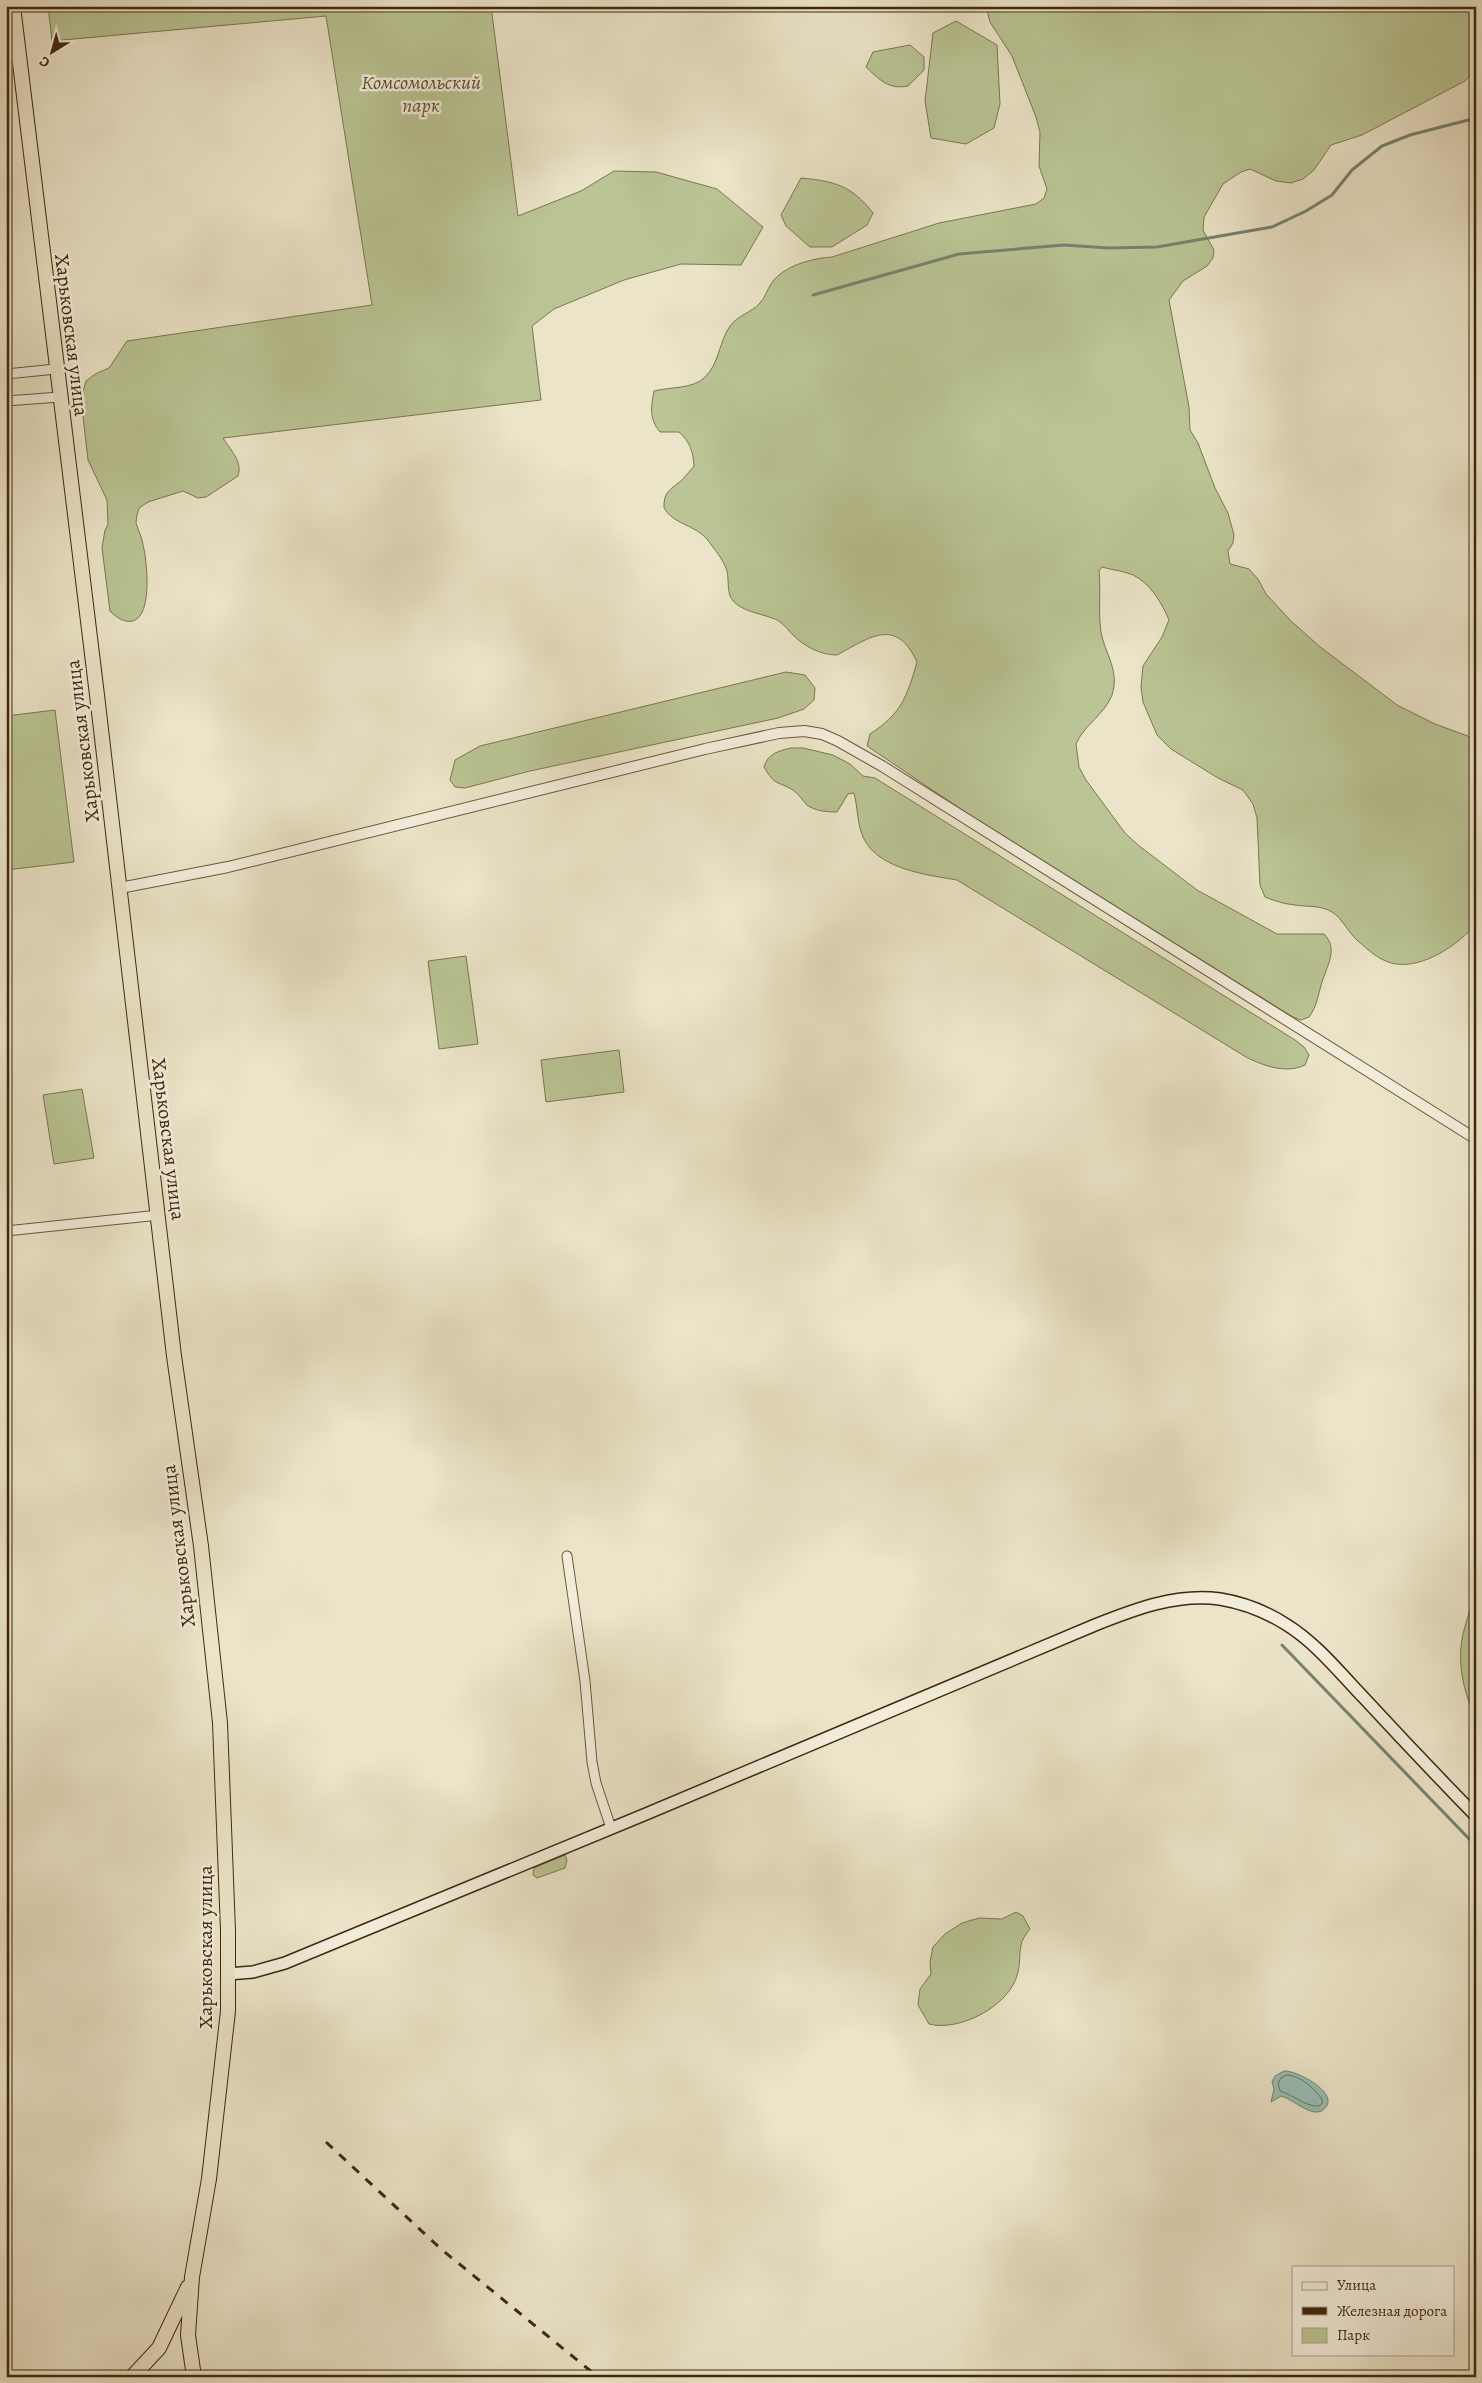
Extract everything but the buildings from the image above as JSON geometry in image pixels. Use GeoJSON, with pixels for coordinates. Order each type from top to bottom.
{"type":"FeatureCollection","features":[{"type":"Feature","properties":{"kind":"highway","name":"Харьковская улица"},"geometry":{"type":"LineString","coordinates":[[13,6],[12,56],[60,396],[159,1215],[174,1356],[201,1546],[220,1724],[228,1974],[226,2036],[209,2179],[192,2277]]}},
{"type":"Feature","properties":{"kind":"highway"},"geometry":{"type":"LineString","coordinates":[[132,2377],[147,2362],[163,2341],[192,2277]]}},
{"type":"Feature","properties":{"kind":"highway"},"geometry":{"type":"LineString","coordinates":[[192,2277],[188,2335],[194,2377]]}},
{"type":"Feature","properties":{"kind":"main road"},"geometry":{"type":"LineString","coordinates":[[228,1974],[253,1972],[285,1963],[1136,1608],[1168,1601],[1195,1598],[1219,1599],[1245,1604],[1288,1625],[1340,1673],[1476,1816]]}},
{"type":"Feature","properties":{"kind":"street"},"geometry":{"type":"LineString","coordinates":[[6,374],[56,369]]}},
{"type":"Feature","properties":{"kind":"street"},"geometry":{"type":"LineString","coordinates":[[6,401],[60,396]]}},
{"type":"Feature","properties":{"kind":"street"},"geometry":{"type":"LineString","coordinates":[[120,888],[228,867],[705,749],[787,732],[813,732],[838,741],[882,766],[1476,1139]]}},
{"type":"Feature","properties":{"kind":"street"},"geometry":{"type":"LineString","coordinates":[[6,1231],[159,1215]]}},
{"type":"Feature","properties":{"kind":"street"},"geometry":{"type":"LineString","coordinates":[[567,1556],[585,1681],[592,1762],[596,1783],[611,1828]]}},
{"type":"Feature","properties":{"kind":"green space","name":"Комсомольский парк"},"geometry":{"type":"Polygon","coordinates":[[[48,6],[491,6],[518,216],[581,191],[614,171],[656,172],[717,189],[763,227],[741,265],[681,264],[624,280],[554,309],[532,326],[541,400],[223,438],[239,466],[238,476],[206,497],[198,498],[183,491],[148,502],[139,508],[136,523],[146,562],[146,598],[144,609],[139,617],[133,621],[123,620],[110,611],[102,548],[105,530],[108,525],[107,500],[88,460],[81,399],[86,381],[97,373],[109,368],[127,341],[372,305],[326,16],[52,41],[48,6]]]}},
{"type":"Feature","properties":{"kind":"green space"},"geometry":{"type":"Polygon","coordinates":[[[986,6],[1476,6],[1476,68],[1465,81],[1362,135],[1331,145],[1314,170],[1303,179],[1291,183],[1276,181],[1250,169],[1241,172],[1223,184],[1204,217],[1203,230],[1214,250],[1213,258],[1207,266],[1183,281],[1169,300],[1189,407],[1190,430],[1198,443],[1215,488],[1228,513],[1234,535],[1233,543],[1228,551],[1230,564],[1249,569],[1258,579],[1266,594],[1290,620],[1319,646],[1397,705],[1435,724],[1476,739],[1476,924],[1469,932],[1450,947],[1429,959],[1407,964],[1390,963],[1370,951],[1354,937],[1332,912],[1318,907],[1283,903],[1265,897],[1260,885],[1257,818],[1253,804],[1243,790],[1218,778],[1171,749],[1157,735],[1143,702],[1141,687],[1143,666],[1162,637],[1169,620],[1163,607],[1150,588],[1133,575],[1102,567],[1099,571],[1101,632],[1113,670],[1114,686],[1109,702],[1084,731],[1076,744],[1079,767],[1086,780],[1125,833],[1197,890],[1277,934],[1324,934],[1330,945],[1331,956],[1314,1008],[1309,1017],[1301,1020],[1293,1017],[986,826],[867,746],[870,734],[881,727],[896,712],[906,695],[917,662],[909,648],[900,639],[891,635],[881,635],[860,642],[837,655],[819,652],[807,646],[779,621],[739,606],[730,595],[726,567],[707,539],[696,530],[673,518],[664,508],[667,494],[694,466],[693,456],[686,439],[679,432],[660,432],[656,427],[652,418],[654,391],[688,386],[705,377],[713,366],[730,326],[760,303],[771,284],[782,272],[807,261],[832,257],[939,223],[1036,204],[1044,198],[1047,189],[1039,166],[1040,132],[1036,117],[1012,56],[990,22],[986,6]]]}},
{"type":"Feature","properties":{"kind":"green space"},"geometry":{"type":"Polygon","coordinates":[[[956,21],[997,45],[1000,104],[994,128],[966,144],[931,138],[925,101],[933,33],[956,21]]]}},
{"type":"Feature","properties":{"kind":"green space"},"geometry":{"type":"Polygon","coordinates":[[[910,45],[924,57],[924,70],[908,86],[889,85],[866,67],[873,52],[910,45]]]}},
{"type":"Feature","properties":{"kind":"green space"},"geometry":{"type":"Polygon","coordinates":[[[801,178],[833,183],[850,191],[873,213],[867,225],[832,247],[810,247],[786,226],[781,215],[801,178]]]}},
{"type":"Feature","properties":{"kind":"green space"},"geometry":{"type":"Polygon","coordinates":[[[786,672],[805,675],[815,688],[814,700],[804,709],[778,718],[530,771],[465,788],[455,787],[450,780],[455,760],[480,746],[786,672]]]}},
{"type":"Feature","properties":{"kind":"green space"},"geometry":{"type":"Polygon","coordinates":[[[55,710],[74,862],[6,870],[6,716],[55,710]]]}},
{"type":"Feature","properties":{"kind":"green space"},"geometry":{"type":"Polygon","coordinates":[[[791,748],[803,748],[833,755],[850,764],[863,776],[875,778],[1295,1040],[1304,1047],[1309,1055],[1305,1065],[1290,1069],[1275,1068],[1246,1057],[957,880],[918,873],[892,864],[871,849],[864,839],[854,793],[848,794],[837,812],[821,811],[807,805],[795,792],[771,778],[764,767],[768,759],[778,752],[791,748]]]}},
{"type":"Feature","properties":{"kind":"green space"},"geometry":{"type":"Polygon","coordinates":[[[466,956],[478,1044],[439,1049],[428,961],[466,956]]]}},
{"type":"Feature","properties":{"kind":"green space"},"geometry":{"type":"Polygon","coordinates":[[[619,1050],[624,1092],[546,1102],[541,1060],[619,1050]]]}},
{"type":"Feature","properties":{"kind":"green space"},"geometry":{"type":"Polygon","coordinates":[[[82,1089],[94,1158],[54,1164],[43,1095],[82,1089]]]}},
{"type":"Feature","properties":{"kind":"green space"},"geometry":{"type":"Polygon","coordinates":[[[1476,1592],[1476,1719],[1464,1686],[1461,1653],[1464,1630],[1476,1592]]]}},
{"type":"Feature","properties":{"kind":"green space"},"geometry":{"type":"Polygon","coordinates":[[[565,1855],[567,1860],[565,1868],[537,1878],[533,1875],[534,1868],[565,1855]]]}},
{"type":"Feature","properties":{"kind":"green space"},"geometry":{"type":"Polygon","coordinates":[[[1016,1912],[1023,1916],[1030,1929],[1021,1945],[1018,1972],[1005,1996],[995,2006],[968,2020],[955,2024],[929,2024],[918,2005],[920,1989],[931,1974],[930,1962],[933,1947],[945,1934],[962,1923],[979,1918],[1002,1919],[1016,1912]]]}},
{"type":"Feature","properties":{"kind":"water"},"geometry":{"type":"Polygon","coordinates":[[[1284,2071],[1306,2078],[1321,2089],[1328,2101],[1326,2107],[1321,2111],[1310,2111],[1281,2096],[1271,2102],[1274,2089],[1272,2082],[1275,2076],[1284,2071]]]}},
{"type":"Feature","properties":{"kind":"waterway"},"geometry":{"type":"LineString","coordinates":[[813,295],[959,254],[1064,245],[1109,248],[1157,247],[1272,227],[1306,211],[1332,195],[1352,170],[1382,146],[1410,135],[1476,118]]}},
{"type":"Feature","properties":{"kind":"waterway"},"geometry":{"type":"LineString","coordinates":[[1282,1645],[1476,1846]]}},
{"type":"Feature","properties":{"kind":"railway"},"geometry":{"type":"LineString","coordinates":[[326,2142],[441,2249],[598,2377]]}}]}
